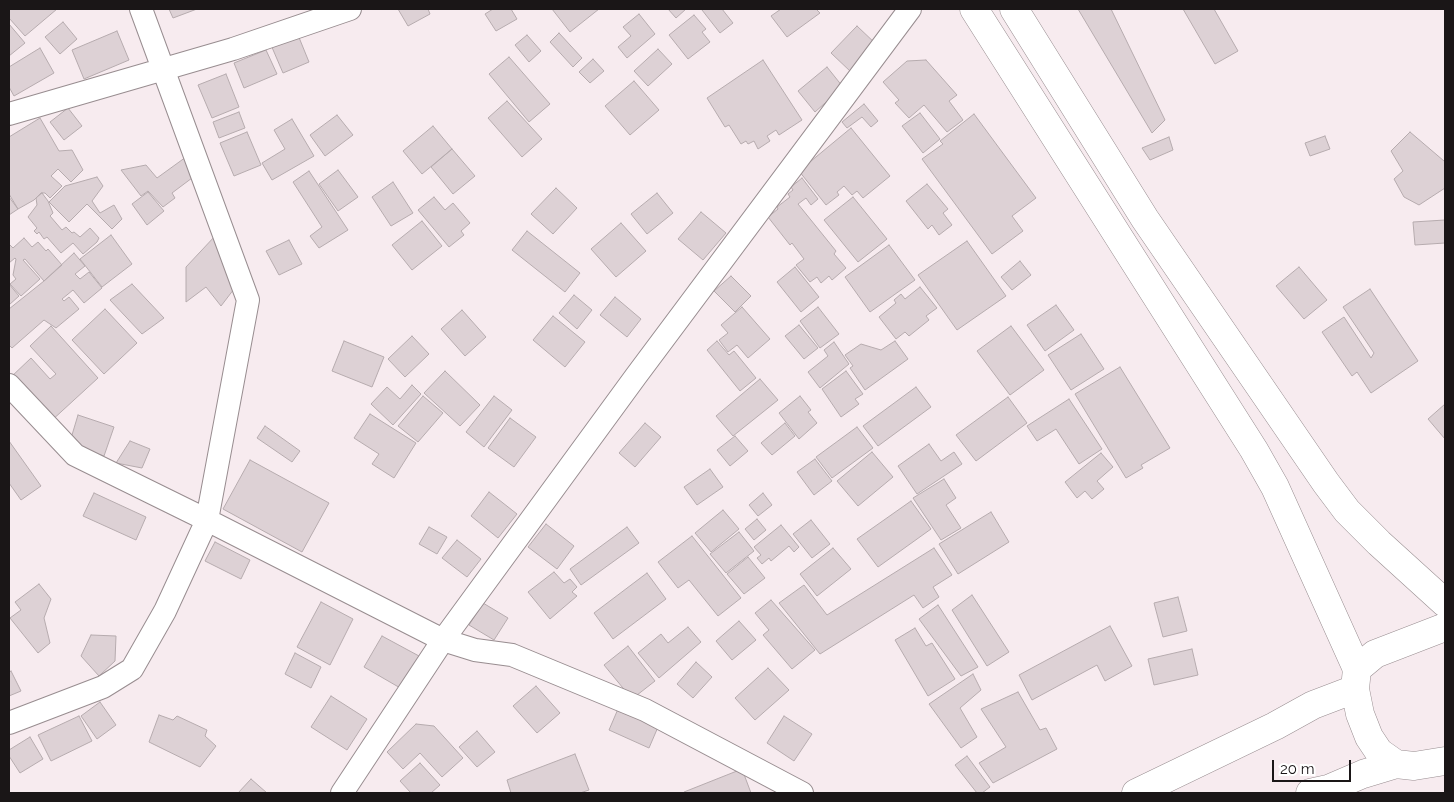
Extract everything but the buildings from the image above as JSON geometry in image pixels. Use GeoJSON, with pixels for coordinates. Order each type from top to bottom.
{"type":"FeatureCollection","features":[{"type":"Feature","properties":{"kind":"main road"},"geometry":{"type":"LineString","coordinates":[[974,9],[1254,450],[1275,487],[1356,679],[1360,714],[1369,737],[1379,752],[1396,764]]}},
{"type":"Feature","properties":{"kind":"main road"},"geometry":{"type":"LineString","coordinates":[[1014,9],[1145,220],[1326,483],[1347,511],[1379,544],[1445,603]]}},
{"type":"Feature","properties":{"kind":"main road"},"geometry":{"type":"LineString","coordinates":[[1136,793],[1275,726],[1314,705],[1356,679],[1375,654],[1445,627]]}},
{"type":"Feature","properties":{"kind":"main road"},"geometry":{"type":"LineString","coordinates":[[1310,793],[1396,764],[1414,766],[1445,761]]}},
{"type":"Feature","properties":{"kind":"street"},"geometry":{"type":"LineString","coordinates":[[9,723],[102,687],[132,669],[165,612],[208,520],[248,300],[141,9]]}},
{"type":"Feature","properties":{"kind":"street"},"geometry":{"type":"LineString","coordinates":[[9,114],[233,49],[350,9]]}},
{"type":"Feature","properties":{"kind":"street"},"geometry":{"type":"LineString","coordinates":[[342,793],[443,640],[642,368],[910,9]]}},
{"type":"Feature","properties":{"kind":"street"},"geometry":{"type":"LineString","coordinates":[[9,385],[75,455],[208,520],[443,640],[475,650],[512,655],[646,710],[802,793]]}}]}
